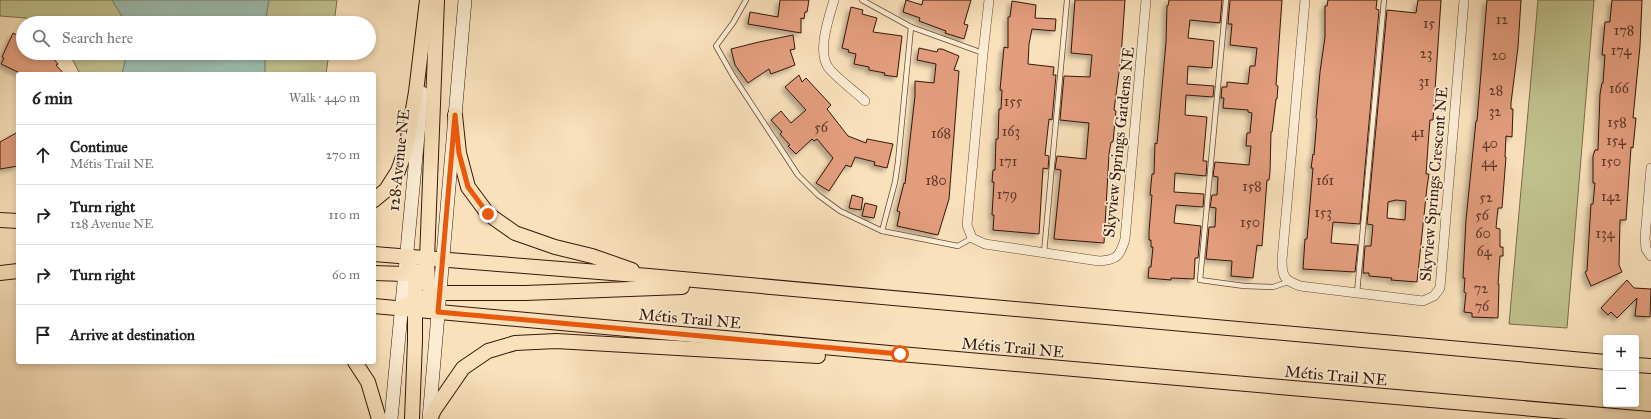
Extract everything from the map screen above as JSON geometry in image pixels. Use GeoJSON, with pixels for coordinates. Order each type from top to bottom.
{"type":"FeatureCollection","features":[{"type":"Feature","properties":{"kind":"main road"},"geometry":{"type":"LineString","coordinates":[[376,198],[386,190],[398,171],[406,149],[416,92],[427,0]]}},
{"type":"Feature","properties":{"kind":"main road","name":"128 Avenue NE"},"geometry":{"type":"LineString","coordinates":[[405,257],[431,0]]}},
{"type":"Feature","properties":{"kind":"main road"},"geometry":{"type":"LineString","coordinates":[[435,294],[427,264],[437,0]]}},
{"type":"Feature","properties":{"kind":"main road"},"geometry":{"type":"LineString","coordinates":[[429,419],[438,312],[432,304],[443,261],[465,0]]}},
{"type":"Feature","properties":{"kind":"main road"},"geometry":{"type":"LineString","coordinates":[[455,115],[459,153],[468,187],[488,214],[514,233],[556,247],[592,256],[649,276]]}},
{"type":"Feature","properties":{"kind":"main road"},"geometry":{"type":"LineString","coordinates":[[0,211],[16,212]]}},
{"type":"Feature","properties":{"kind":"main road"},"geometry":{"type":"LineString","coordinates":[[0,220],[16,221]]}},
{"type":"Feature","properties":{"kind":"main road"},"geometry":{"type":"LineString","coordinates":[[376,254],[405,257],[427,264]]}},
{"type":"Feature","properties":{"kind":"main road"},"geometry":{"type":"LineString","coordinates":[[391,419],[415,282],[408,273],[409,263],[405,257]]}},
{"type":"Feature","properties":{"kind":"main road"},"geometry":{"type":"LineString","coordinates":[[376,273],[408,273],[427,264],[443,261],[649,276],[1603,362]]}},
{"type":"Feature","properties":{"kind":"main road"},"geometry":{"type":"LineString","coordinates":[[0,274],[16,271]]}},
{"type":"Feature","properties":{"kind":"main road"},"geometry":{"type":"LineString","coordinates":[[0,274],[16,276]]}},
{"type":"Feature","properties":{"kind":"main road"},"geometry":{"type":"LineString","coordinates":[[411,306],[435,294],[525,293],[740,284]]}},
{"type":"Feature","properties":{"kind":"main road","name":"Métis Trail NE"},"geometry":{"type":"LineString","coordinates":[[376,306],[411,306],[438,312],[900,354],[1650,419]]}},
{"type":"Feature","properties":{"kind":"main road"},"geometry":{"type":"LineString","coordinates":[[411,306],[412,419]]}},
{"type":"Feature","properties":{"kind":"main road"},"geometry":{"type":"LineString","coordinates":[[429,419],[462,368],[488,351],[515,343],[556,341],[861,358],[900,354]]}},
{"type":"Feature","properties":{"kind":"main road"},"geometry":{"type":"LineString","coordinates":[[356,364],[368,382],[380,419]]}},
{"type":"Feature","properties":{"kind":"main road"},"geometry":{"type":"LineString","coordinates":[[1639,365],[1651,366]]}},
{"type":"Feature","properties":{"kind":"street"},"geometry":{"type":"LineString","coordinates":[[834,0],[823,55],[828,67],[865,101]]}},
{"type":"Feature","properties":{"kind":"street"},"geometry":{"type":"LineString","coordinates":[[972,238],[967,225],[982,54],[989,0]]}},
{"type":"Feature","properties":{"kind":"street","name":"Skyview Springs Gardens NE"},"geometry":{"type":"LineString","coordinates":[[972,238],[985,244],[1099,261],[1111,260],[1121,252],[1125,239],[1146,0]]}},
{"type":"Feature","properties":{"kind":"street"},"geometry":{"type":"LineString","coordinates":[[1288,282],[1282,274],[1282,260],[1305,0]]}},
{"type":"Feature","properties":{"kind":"street","name":"Skyview Springs Crescent NE"},"geometry":{"type":"LineString","coordinates":[[1288,282],[1300,286],[1423,301],[1434,296],[1440,288],[1464,0]]}},
{"type":"Feature","properties":{"kind":"street"},"geometry":{"type":"LineString","coordinates":[[1651,168],[1645,238],[1646,249],[1651,256]]}},
{"type":"Feature","properties":{"kind":"lane"},"geometry":{"type":"LineString","coordinates":[[746,0],[733,23],[716,46],[732,76],[798,175],[818,195],[840,211],[882,231],[958,246],[972,238]]}},
{"type":"Feature","properties":{"kind":"lane"},"geometry":{"type":"LineString","coordinates":[[862,0],[911,27],[982,54]]}},
{"type":"Feature","properties":{"kind":"lane"},"geometry":{"type":"LineString","coordinates":[[1044,253],[1067,0]]}},
{"type":"Feature","properties":{"kind":"lane"},"geometry":{"type":"LineString","coordinates":[[1226,0],[1200,280],[1244,286],[1273,287],[1288,282]]}},
{"type":"Feature","properties":{"kind":"lane"},"geometry":{"type":"LineString","coordinates":[[1357,293],[1384,0]]}},
{"type":"Feature","properties":{"kind":"lane"},"geometry":{"type":"LineString","coordinates":[[882,231],[895,182],[898,162],[911,27]]}},
{"type":"Feature","properties":{"kind":"green space"},"geometry":{"type":"Polygon","coordinates":[[[0,0],[337,0],[335,16],[16,16],[16,17],[0,16],[0,0]]]}},
{"type":"Feature","properties":{"kind":"green space"},"geometry":{"type":"Polygon","coordinates":[[[1538,0],[1594,0],[1567,328],[1509,324],[1538,0]]]}},
{"type":"Feature","properties":{"kind":"green space"},"geometry":{"type":"Polygon","coordinates":[[[73,60],[328,60],[326,72],[79,72],[73,60]]]}},
{"type":"Feature","properties":{"kind":"shaded area"},"geometry":{"type":"Polygon","coordinates":[[[112,0],[269,0],[266,16],[122,16],[112,0]]]}},
{"type":"Feature","properties":{"kind":"shaded area"},"geometry":{"type":"Polygon","coordinates":[[[125,60],[265,60],[265,72],[122,72],[125,60]]]}},
{"type":"Feature","properties":{"kind":"building"},"geometry":{"type":"Polygon","coordinates":[[[780,0],[809,0],[804,19],[801,18],[801,33],[748,24],[750,12],[778,17],[780,0]]]}},
{"type":"Feature","properties":{"kind":"building"},"geometry":{"type":"Polygon","coordinates":[[[906,0],[922,5],[923,0],[971,0],[964,24],[968,25],[964,39],[945,33],[946,31],[919,21],[920,18],[903,12],[906,0]]]}},
{"type":"Feature","properties":{"kind":"building"},"geometry":{"type":"Polygon","coordinates":[[[1075,0],[1125,0],[1121,57],[1114,110],[1116,111],[1113,142],[1111,142],[1109,154],[1104,243],[1054,239],[1061,170],[1055,169],[1057,156],[1086,159],[1089,123],[1060,120],[1064,76],[1090,77],[1092,55],[1071,53],[1075,0]]]}},
{"type":"Feature","properties":{"kind":"building"},"geometry":{"type":"Polygon","coordinates":[[[1169,0],[1222,0],[1220,23],[1190,20],[1188,38],[1214,41],[1212,68],[1188,66],[1187,84],[1214,86],[1213,97],[1186,95],[1185,115],[1207,117],[1203,161],[1207,161],[1206,176],[1175,173],[1174,192],[1204,194],[1203,207],[1176,205],[1174,223],[1201,226],[1198,258],[1195,258],[1194,279],[1171,278],[1171,280],[1148,278],[1149,267],[1151,267],[1153,247],[1151,247],[1151,240],[1149,240],[1152,195],[1150,195],[1152,174],[1154,174],[1155,143],[1157,144],[1166,42],[1167,6],[1169,0]]]}},
{"type":"Feature","properties":{"kind":"building"},"geometry":{"type":"Polygon","coordinates":[[[1230,0],[1282,0],[1276,85],[1278,86],[1271,132],[1270,172],[1269,180],[1267,180],[1262,246],[1257,245],[1253,278],[1231,276],[1232,261],[1206,259],[1209,227],[1215,227],[1216,208],[1210,207],[1212,195],[1217,195],[1218,177],[1213,176],[1215,162],[1249,165],[1251,146],[1246,146],[1247,133],[1250,133],[1252,113],[1248,112],[1248,110],[1223,108],[1224,98],[1221,98],[1222,87],[1227,87],[1227,82],[1248,84],[1250,66],[1255,66],[1257,48],[1230,45],[1232,24],[1228,24],[1230,0]]]}},
{"type":"Feature","properties":{"kind":"building"},"geometry":{"type":"Polygon","coordinates":[[[1328,0],[1377,0],[1376,9],[1379,10],[1360,224],[1333,222],[1331,243],[1358,245],[1355,272],[1303,269],[1305,239],[1307,239],[1313,168],[1311,168],[1313,154],[1314,155],[1320,72],[1325,37],[1325,6],[1327,6],[1328,0]]]}},
{"type":"Feature","properties":{"kind":"building"},"geometry":{"type":"Polygon","coordinates":[[[1418,0],[1441,0],[1433,120],[1430,120],[1426,174],[1429,174],[1417,282],[1391,280],[1392,278],[1369,276],[1369,273],[1363,273],[1365,246],[1371,246],[1373,225],[1367,224],[1387,10],[1416,13],[1418,0]],[[1396,200],[1388,202],[1387,218],[1405,220],[1406,201],[1396,200]]]}},
{"type":"Feature","properties":{"kind":"building"},"geometry":{"type":"Polygon","coordinates":[[[1487,0],[1521,0],[1518,47],[1511,103],[1511,109],[1513,109],[1512,137],[1506,136],[1502,208],[1498,208],[1496,228],[1500,229],[1500,247],[1503,247],[1503,256],[1500,256],[1498,284],[1498,318],[1472,317],[1472,313],[1464,312],[1466,293],[1464,292],[1465,278],[1463,278],[1466,220],[1477,121],[1487,0]]]}},
{"type":"Feature","properties":{"kind":"building"},"geometry":{"type":"Polygon","coordinates":[[[1612,0],[1642,0],[1640,46],[1633,118],[1636,118],[1633,148],[1631,147],[1626,220],[1620,220],[1619,265],[1622,272],[1591,286],[1585,272],[1587,271],[1591,204],[1593,204],[1595,183],[1593,183],[1593,156],[1595,150],[1598,150],[1600,94],[1603,83],[1605,55],[1602,55],[1605,22],[1610,22],[1612,0]]]}},
{"type":"Feature","properties":{"kind":"building"},"geometry":{"type":"Polygon","coordinates":[[[1012,1],[1036,5],[1035,18],[1056,19],[1055,31],[1032,29],[1029,44],[1028,64],[1054,67],[1053,75],[1056,75],[1052,120],[1049,119],[1045,155],[1049,156],[1048,169],[1043,168],[1039,234],[993,230],[994,215],[992,215],[994,182],[992,182],[993,170],[995,170],[996,139],[998,139],[999,109],[1001,109],[1002,90],[1000,90],[1004,47],[1008,48],[1008,17],[1010,17],[1012,1]]]}},
{"type":"Feature","properties":{"kind":"building"},"geometry":{"type":"Polygon","coordinates":[[[851,7],[863,10],[862,14],[877,18],[873,32],[902,36],[897,77],[884,75],[885,73],[869,70],[869,67],[854,64],[856,54],[848,52],[849,50],[842,48],[851,7]]]}},
{"type":"Feature","properties":{"kind":"building"},"geometry":{"type":"Polygon","coordinates":[[[13,33],[16,34],[16,60],[55,60],[58,64],[56,65],[62,72],[18,72],[1,64],[4,58],[2,57],[13,33]]]}},
{"type":"Feature","properties":{"kind":"building"},"geometry":{"type":"Polygon","coordinates":[[[793,35],[795,49],[790,50],[795,65],[771,74],[769,69],[748,83],[735,65],[731,49],[793,35]]]}},
{"type":"Feature","properties":{"kind":"building"},"geometry":{"type":"Polygon","coordinates":[[[919,48],[937,52],[938,49],[942,49],[959,56],[954,70],[959,71],[949,199],[938,235],[897,226],[900,212],[897,211],[904,183],[905,184],[915,96],[915,81],[934,83],[936,64],[917,60],[919,48]]]}},
{"type":"Feature","properties":{"kind":"building"},"geometry":{"type":"Polygon","coordinates":[[[799,75],[802,82],[806,78],[831,105],[827,109],[848,136],[866,143],[867,139],[893,144],[887,168],[874,165],[875,162],[855,157],[851,167],[846,165],[829,191],[816,183],[833,158],[817,139],[814,141],[812,139],[796,154],[788,146],[790,145],[780,134],[782,132],[771,120],[781,111],[791,123],[806,110],[785,87],[799,75]]]}},
{"type":"Feature","properties":{"kind":"building"},"geometry":{"type":"Polygon","coordinates":[[[16,133],[16,166],[0,169],[0,142],[16,133]]]}},
{"type":"Feature","properties":{"kind":"building"},"geometry":{"type":"Polygon","coordinates":[[[852,195],[863,198],[861,210],[849,208],[852,195]]]}},
{"type":"Feature","properties":{"kind":"building"},"geometry":{"type":"Polygon","coordinates":[[[865,203],[877,206],[874,218],[862,216],[865,203]]]}},
{"type":"Feature","properties":{"kind":"building"},"geometry":{"type":"Polygon","coordinates":[[[1627,280],[1634,288],[1651,289],[1650,317],[1635,316],[1637,298],[1617,318],[1611,312],[1608,315],[1601,308],[1627,280]]]}},
{"type":"Feature","properties":{"kind":"route"},"geometry":{"type":"LineString","coordinates":[[488,214],[468,187],[459,153],[455,115],[438,312],[900,354]]}}]}
